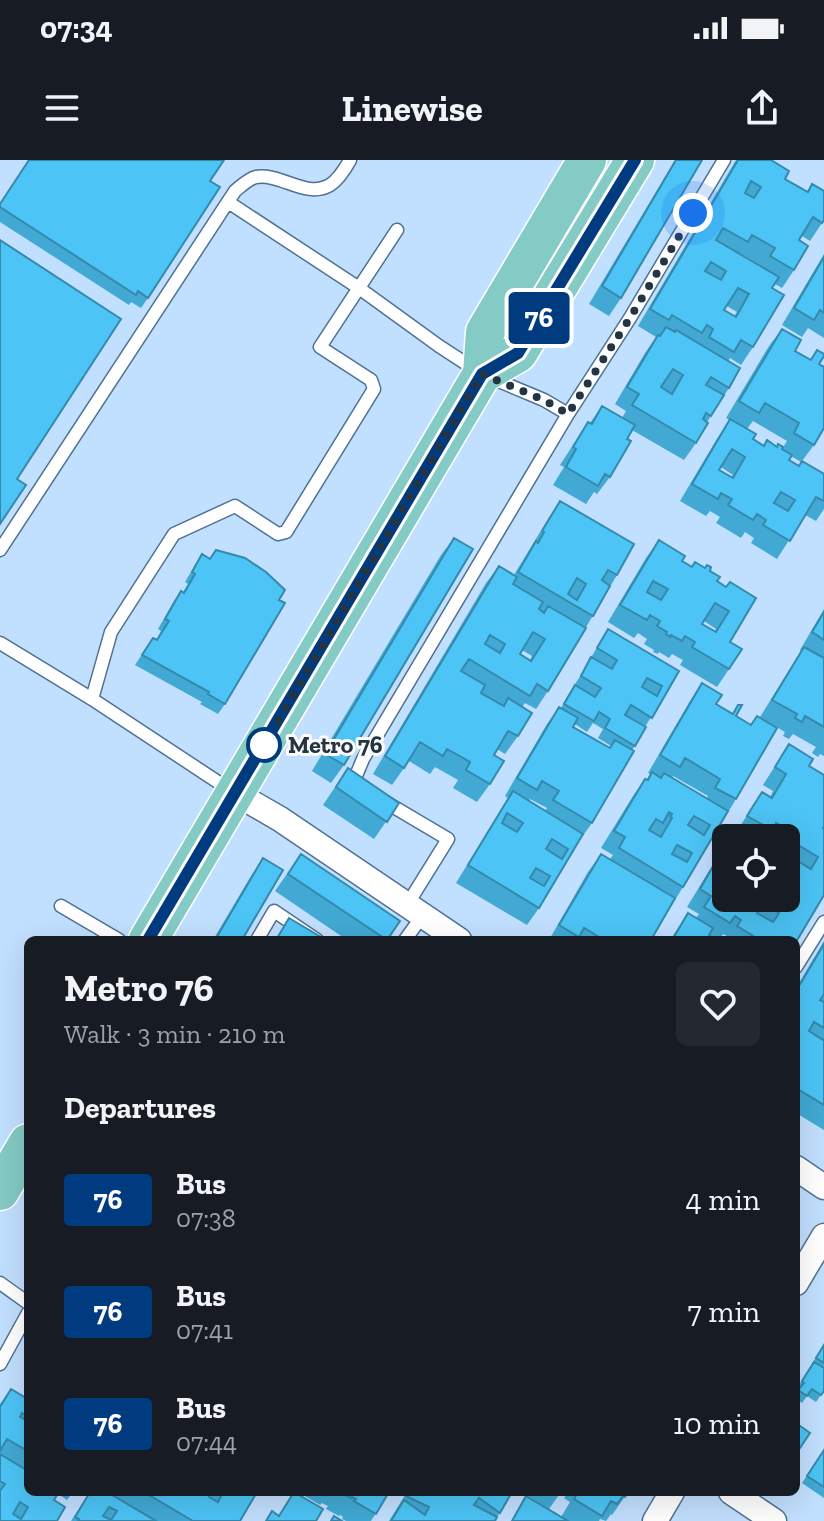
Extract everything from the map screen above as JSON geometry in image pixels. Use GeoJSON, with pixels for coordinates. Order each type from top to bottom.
{"type":"FeatureCollection","features":[{"type":"Feature","properties":{"kind":"main road"},"geometry":{"type":"LineString","coordinates":[[150,936],[482,374],[485,332],[587,160]]}},
{"type":"Feature","properties":{"kind":"main road"},"geometry":{"type":"LineString","coordinates":[[482,374],[518,353],[635,160]]}},
{"type":"Feature","properties":{"kind":"main road"},"geometry":{"type":"LineString","coordinates":[[0,1191],[24,1150]]}},
{"type":"Feature","properties":{"kind":"street"},"geometry":{"type":"LineString","coordinates":[[235,793],[280,819],[453,936]]}},
{"type":"Feature","properties":{"kind":"street"},"geometry":{"type":"LineString","coordinates":[[800,1171],[824,1187]]}},
{"type":"Feature","properties":{"kind":"street"},"geometry":{"type":"LineString","coordinates":[[800,1276],[824,1236]]}},
{"type":"Feature","properties":{"kind":"street"},"geometry":{"type":"LineString","coordinates":[[655,1521],[666,1496]]}},
{"type":"Feature","properties":{"kind":"street"},"geometry":{"type":"LineString","coordinates":[[737,1496],[774,1521]]}},
{"type":"Feature","properties":{"kind":"lane"},"geometry":{"type":"LineString","coordinates":[[0,550],[235,191],[255,177],[318,189],[331,184],[350,160]]}},
{"type":"Feature","properties":{"kind":"lane"},"geometry":{"type":"LineString","coordinates":[[406,936],[448,839],[353,783],[363,759],[568,414],[630,318],[724,160]]}},
{"type":"Feature","properties":{"kind":"lane"},"geometry":{"type":"LineString","coordinates":[[228,202],[482,374],[544,400],[568,414]]}},
{"type":"Feature","properties":{"kind":"lane"},"geometry":{"type":"LineString","coordinates":[[92,699],[111,632],[174,534],[235,506],[278,534],[286,532],[374,389],[371,380],[320,347],[397,230]]}},
{"type":"Feature","properties":{"kind":"lane"},"geometry":{"type":"LineString","coordinates":[[0,643],[235,793]]}},
{"type":"Feature","properties":{"kind":"lane"},"geometry":{"type":"LineString","coordinates":[[61,906],[112,936]]}},
{"type":"Feature","properties":{"kind":"lane"},"geometry":{"type":"LineString","coordinates":[[259,936],[274,911],[311,936]]}},
{"type":"Feature","properties":{"kind":"lane"},"geometry":{"type":"LineString","coordinates":[[800,961],[824,922]]}},
{"type":"Feature","properties":{"kind":"lane"},"geometry":{"type":"LineString","coordinates":[[0,1283],[24,1300]]}},
{"type":"Feature","properties":{"kind":"lane"},"geometry":{"type":"LineString","coordinates":[[0,1364],[24,1320]]}},
{"type":"Feature","properties":{"kind":"building"},"geometry":{"type":"Polygon","coordinates":[[[29,160],[224,160],[210,181],[220,187],[148,298],[138,291],[136,295],[0,207],[29,160]]]}},
{"type":"Feature","properties":{"kind":"building"},"geometry":{"type":"Polygon","coordinates":[[[676,160],[702,160],[621,298],[602,286],[676,160]]]}},
{"type":"Feature","properties":{"kind":"building"},"geometry":{"type":"Polygon","coordinates":[[[738,160],[771,160],[789,171],[785,179],[808,192],[812,184],[824,191],[824,220],[822,223],[813,217],[799,240],[808,246],[794,270],[770,256],[775,248],[752,235],[748,242],[723,228],[716,240],[779,277],[772,288],[784,295],[753,347],[741,340],[734,352],[709,337],[713,329],[707,325],[702,333],[672,315],[669,320],[650,309],[738,160]],[[751,181],[745,193],[754,198],[761,187],[751,181]],[[711,262],[705,271],[721,280],[726,271],[711,262]],[[738,288],[724,310],[736,317],[749,294],[738,288]]]}},
{"type":"Feature","properties":{"kind":"building"},"geometry":{"type":"Polygon","coordinates":[[[0,240],[121,319],[17,479],[26,485],[0,524],[0,240]]]}},
{"type":"Feature","properties":{"kind":"building"},"geometry":{"type":"Polygon","coordinates":[[[824,257],[824,313],[820,310],[814,320],[794,308],[824,257]]]}},
{"type":"Feature","properties":{"kind":"building"},"geometry":{"type":"Polygon","coordinates":[[[666,327],[676,330],[740,368],[729,388],[711,377],[706,385],[724,395],[711,416],[706,413],[703,419],[708,423],[696,443],[632,405],[639,394],[627,387],[666,327]],[[673,369],[661,387],[672,394],[683,375],[673,369]]]}},
{"type":"Feature","properties":{"kind":"building"},"geometry":{"type":"Polygon","coordinates":[[[782,329],[801,340],[795,351],[811,360],[817,350],[824,354],[819,364],[824,367],[824,428],[814,445],[794,433],[799,423],[784,414],[765,403],[759,413],[739,401],[782,329]]]}},
{"type":"Feature","properties":{"kind":"building"},"geometry":{"type":"Polygon","coordinates":[[[602,406],[635,425],[627,439],[631,441],[610,477],[605,474],[598,486],[566,467],[576,449],[573,447],[602,406]]]}},
{"type":"Feature","properties":{"kind":"building"},"geometry":{"type":"Polygon","coordinates":[[[730,419],[756,434],[753,439],[764,446],[767,440],[777,447],[778,444],[792,455],[789,460],[799,466],[802,461],[824,474],[824,501],[816,497],[790,541],[763,525],[766,520],[757,514],[753,520],[728,505],[732,499],[721,493],[718,499],[692,484],[730,419]],[[732,449],[719,470],[733,478],[745,457],[732,449]],[[781,492],[774,503],[788,511],[795,500],[781,492]]]}},
{"type":"Feature","properties":{"kind":"building"},"geometry":{"type":"Polygon","coordinates":[[[560,501],[634,544],[617,575],[608,570],[602,580],[610,586],[593,616],[518,572],[536,541],[538,543],[560,501]],[[577,578],[568,594],[577,600],[586,584],[577,578]]]}},
{"type":"Feature","properties":{"kind":"building"},"geometry":{"type":"Polygon","coordinates":[[[454,538],[473,549],[344,765],[325,754],[454,538]]]}},
{"type":"Feature","properties":{"kind":"building"},"geometry":{"type":"Polygon","coordinates":[[[659,540],[685,556],[682,561],[692,567],[695,562],[705,568],[707,565],[720,577],[717,581],[726,587],[730,582],[756,598],[730,642],[742,649],[729,669],[692,647],[695,642],[685,636],[682,641],[670,637],[657,626],[660,621],[650,615],[647,620],[620,605],[659,540]],[[653,581],[647,592],[661,600],[668,589],[653,581]],[[715,603],[702,624],[716,632],[729,611],[715,603]]]}},
{"type":"Feature","properties":{"kind":"building"},"geometry":{"type":"Polygon","coordinates":[[[216,550],[245,558],[285,590],[279,600],[285,603],[225,704],[142,655],[153,638],[157,640],[169,621],[165,619],[195,574],[192,572],[202,554],[210,559],[216,550]]]}},
{"type":"Feature","properties":{"kind":"building"},"geometry":{"type":"Polygon","coordinates":[[[499,566],[517,577],[513,584],[543,602],[539,609],[544,613],[548,606],[586,628],[548,691],[537,684],[530,696],[469,659],[461,671],[485,685],[481,693],[504,706],[508,698],[532,713],[518,736],[508,731],[494,755],[504,761],[490,784],[466,770],[470,762],[447,749],[443,756],[420,742],[404,768],[385,756],[499,566]],[[533,632],[520,654],[531,661],[545,639],[533,632]],[[490,635],[485,644],[500,653],[505,644],[490,635]]]}},
{"type":"Feature","properties":{"kind":"building"},"geometry":{"type":"Polygon","coordinates":[[[824,612],[824,640],[812,632],[824,612]]]}},
{"type":"Feature","properties":{"kind":"building"},"geometry":{"type":"Polygon","coordinates":[[[608,629],[679,671],[652,718],[631,705],[625,715],[646,727],[635,746],[605,728],[610,719],[599,712],[594,721],[564,704],[575,685],[595,697],[601,688],[581,676],[591,657],[612,669],[617,660],[597,648],[608,629]],[[647,678],[642,687],[657,696],[662,686],[647,678]]]}},
{"type":"Feature","properties":{"kind":"building"},"geometry":{"type":"Polygon","coordinates":[[[804,647],[824,658],[824,727],[805,716],[802,722],[795,718],[797,714],[772,700],[804,647]]]}},
{"type":"Feature","properties":{"kind":"building"},"geometry":{"type":"Polygon","coordinates":[[[702,683],[722,695],[716,704],[733,714],[738,705],[742,705],[736,716],[751,725],[757,716],[777,728],[736,799],[715,788],[720,779],[685,758],[680,767],[660,755],[702,683]]]}},
{"type":"Feature","properties":{"kind":"building"},"geometry":{"type":"Polygon","coordinates":[[[559,707],[578,718],[573,727],[610,748],[615,740],[634,751],[592,823],[553,800],[559,791],[542,781],[537,790],[517,778],[559,707]]]}},
{"type":"Feature","properties":{"kind":"building"},"geometry":{"type":"Polygon","coordinates":[[[789,744],[813,759],[809,766],[824,775],[824,895],[800,936],[753,936],[737,926],[741,920],[735,916],[730,923],[712,912],[758,912],[773,922],[777,912],[800,912],[800,862],[811,869],[818,857],[800,846],[800,824],[761,824],[747,816],[762,792],[772,798],[786,774],[775,767],[789,744]]]}},
{"type":"Feature","properties":{"kind":"building"},"geometry":{"type":"Polygon","coordinates":[[[348,768],[399,803],[387,822],[336,787],[348,768]]]}},
{"type":"Feature","properties":{"kind":"building"},"geometry":{"type":"Polygon","coordinates":[[[652,772],[661,778],[664,773],[728,811],[720,824],[712,824],[712,838],[683,887],[619,848],[625,837],[614,831],[645,779],[648,780],[652,772]],[[669,812],[663,823],[656,819],[649,830],[661,837],[672,814],[669,812]],[[694,816],[688,825],[704,835],[710,825],[694,816]],[[677,845],[672,854],[687,862],[692,853],[677,845]]]}},
{"type":"Feature","properties":{"kind":"building"},"geometry":{"type":"Polygon","coordinates":[[[513,791],[583,834],[539,908],[468,865],[513,791]],[[507,813],[502,823],[517,832],[523,823],[507,813]],[[552,839],[546,849],[562,859],[568,849],[552,839]],[[536,868],[530,878],[544,886],[550,876],[536,868]]]}},
{"type":"Feature","properties":{"kind":"building"},"geometry":{"type":"Polygon","coordinates":[[[301,854],[400,921],[390,936],[381,936],[288,874],[301,854]]]}},
{"type":"Feature","properties":{"kind":"building"},"geometry":{"type":"Polygon","coordinates":[[[601,854],[675,898],[653,936],[597,936],[584,928],[577,936],[559,925],[601,854]]]}},
{"type":"Feature","properties":{"kind":"building"},"geometry":{"type":"Polygon","coordinates":[[[263,858],[283,870],[244,936],[217,936],[263,858]]]}},
{"type":"Feature","properties":{"kind":"building"},"geometry":{"type":"Polygon","coordinates":[[[712,868],[712,912],[704,907],[711,896],[700,889],[712,868]]]}},
{"type":"Feature","properties":{"kind":"building"},"geometry":{"type":"Polygon","coordinates":[[[688,913],[713,928],[711,936],[675,936],[688,913]]]}},
{"type":"Feature","properties":{"kind":"building"},"geometry":{"type":"Polygon","coordinates":[[[289,918],[319,936],[278,936],[289,918]]]}},
{"type":"Feature","properties":{"kind":"building"},"geometry":{"type":"Polygon","coordinates":[[[824,944],[824,994],[820,1000],[824,1002],[824,1028],[814,1022],[809,1031],[824,1038],[824,1105],[800,1090],[800,984],[824,944]]]}},
{"type":"Feature","properties":{"kind":"building"},"geometry":{"type":"Polygon","coordinates":[[[824,1345],[824,1363],[816,1358],[824,1345]]]}},
{"type":"Feature","properties":{"kind":"building"},"geometry":{"type":"Polygon","coordinates":[[[814,1362],[824,1368],[824,1391],[821,1395],[812,1389],[807,1396],[800,1391],[802,1381],[814,1362]]]}},
{"type":"Feature","properties":{"kind":"building"},"geometry":{"type":"Polygon","coordinates":[[[11,1389],[24,1397],[24,1414],[20,1417],[24,1419],[24,1449],[7,1439],[0,1451],[0,1407],[11,1389]]]}},
{"type":"Feature","properties":{"kind":"building"},"geometry":{"type":"Polygon","coordinates":[[[800,1426],[810,1433],[800,1448],[800,1426]]]}},
{"type":"Feature","properties":{"kind":"building"},"geometry":{"type":"Polygon","coordinates":[[[824,1450],[824,1487],[807,1476],[824,1450]]]}},
{"type":"Feature","properties":{"kind":"building"},"geometry":{"type":"Polygon","coordinates":[[[0,1454],[24,1469],[24,1496],[56,1496],[54,1500],[65,1507],[57,1521],[0,1521],[0,1491],[5,1484],[0,1481],[0,1454]],[[20,1502],[13,1514],[21,1519],[28,1507],[20,1502]]]}},
{"type":"Feature","properties":{"kind":"building"},"geometry":{"type":"Polygon","coordinates":[[[88,1496],[114,1496],[156,1521],[78,1521],[75,1517],[88,1496]],[[109,1507],[103,1516],[111,1520],[117,1511],[109,1507]]]}},
{"type":"Feature","properties":{"kind":"building"},"geometry":{"type":"Polygon","coordinates":[[[151,1496],[210,1496],[218,1502],[221,1496],[255,1496],[240,1521],[193,1521],[151,1496]]]}},
{"type":"Feature","properties":{"kind":"building"},"geometry":{"type":"Polygon","coordinates":[[[292,1496],[301,1496],[323,1509],[316,1521],[266,1521],[272,1511],[279,1516],[292,1496]]]}},
{"type":"Feature","properties":{"kind":"building"},"geometry":{"type":"Polygon","coordinates":[[[347,1496],[387,1496],[376,1514],[347,1496]]]}},
{"type":"Feature","properties":{"kind":"building"},"geometry":{"type":"Polygon","coordinates":[[[406,1496],[510,1496],[500,1513],[479,1498],[474,1505],[497,1517],[495,1521],[391,1521],[404,1500],[425,1515],[429,1507],[406,1496]]]}},
{"type":"Feature","properties":{"kind":"building"},"geometry":{"type":"Polygon","coordinates":[[[526,1496],[568,1521],[512,1521],[526,1496]]]}},
{"type":"Feature","properties":{"kind":"building"},"geometry":{"type":"Polygon","coordinates":[[[576,1496],[623,1496],[617,1504],[611,1501],[602,1516],[574,1499],[576,1496]]]}},
{"type":"Feature","properties":{"kind":"bus line","name":"76"},"geometry":{"type":"LineString","coordinates":[[150,936],[482,374],[518,353],[635,160]]}},
{"type":"Feature","properties":{"kind":"place","name":"Metro 76"},"geometry":{"type":"Point","coordinates":[264,745]}},
{"type":"Feature","properties":{"kind":"route"},"geometry":{"type":"LineString","coordinates":[[264,745],[482,374],[544,400],[568,414],[693,213]]}}]}
